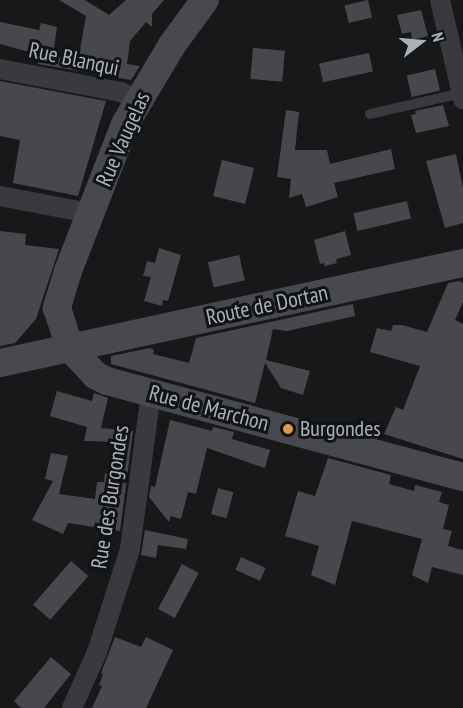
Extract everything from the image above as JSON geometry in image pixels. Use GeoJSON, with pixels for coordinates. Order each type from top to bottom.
{"type":"FeatureCollection","features":[{"type":"Feature","properties":{"kind":"main road","name":"Rue Vaugelas"},"geometry":{"type":"LineString","coordinates":[[13,360],[59,299],[125,124],[137,101],[172,45],[205,0]]}},
{"type":"Feature","properties":{"kind":"main road","name":"Route de Dortan"},"geometry":{"type":"LineString","coordinates":[[13,360],[463,263]]}},
{"type":"Feature","properties":{"kind":"main road"},"geometry":{"type":"LineString","coordinates":[[59,299],[80,346]]}},
{"type":"Feature","properties":{"kind":"main road","name":"Rue de Marchon"},"geometry":{"type":"LineString","coordinates":[[80,346],[95,375],[152,393],[463,477]]}},
{"type":"Feature","properties":{"kind":"street"},"geometry":{"type":"LineString","coordinates":[[440,0],[462,96]]}},
{"type":"Feature","properties":{"kind":"street","name":"Rue Blanqui"},"geometry":{"type":"LineString","coordinates":[[0,69],[121,92],[137,101]]}},
{"type":"Feature","properties":{"kind":"street"},"geometry":{"type":"LineString","coordinates":[[0,196],[90,213]]}},
{"type":"Feature","properties":{"kind":"street","name":"Rue des Burgondes"},"geometry":{"type":"LineString","coordinates":[[72,708],[98,652],[130,549],[152,393]]}},
{"type":"Feature","properties":{"kind":"lane"},"geometry":{"type":"LineString","coordinates":[[370,114],[462,96]]}},
{"type":"Feature","properties":{"kind":"building"},"geometry":{"type":"Polygon","coordinates":[[[59,0],[85,0],[109,15],[126,0],[164,0],[152,14],[152,27],[146,22],[130,41],[127,64],[140,66],[131,80],[38,64],[40,55],[0,44],[0,22],[39,30],[41,23],[57,27],[53,56],[78,61],[86,16],[59,0]]]}},
{"type":"Feature","properties":{"kind":"building"},"geometry":{"type":"Polygon","coordinates":[[[368,0],[372,18],[349,23],[345,5],[368,0]]]}},
{"type":"Feature","properties":{"kind":"building"},"geometry":{"type":"Polygon","coordinates":[[[421,10],[428,36],[412,40],[411,32],[402,34],[397,15],[421,10]]]}},
{"type":"Feature","properties":{"kind":"building"},"geometry":{"type":"Polygon","coordinates":[[[253,48],[285,51],[282,82],[250,79],[253,48]]]}},
{"type":"Feature","properties":{"kind":"building"},"geometry":{"type":"Polygon","coordinates":[[[369,53],[373,72],[323,82],[319,64],[369,53]]]}},
{"type":"Feature","properties":{"kind":"building"},"geometry":{"type":"Polygon","coordinates":[[[435,69],[440,90],[412,97],[407,76],[435,69]]]}},
{"type":"Feature","properties":{"kind":"building"},"geometry":{"type":"Polygon","coordinates":[[[0,81],[106,101],[78,196],[13,183],[20,140],[0,136],[0,81]]]}},
{"type":"Feature","properties":{"kind":"building"},"geometry":{"type":"Polygon","coordinates":[[[443,105],[449,126],[416,133],[411,115],[416,114],[415,111],[443,105]]]}},
{"type":"Feature","properties":{"kind":"building"},"geometry":{"type":"Polygon","coordinates":[[[286,110],[299,112],[295,150],[327,150],[330,164],[391,149],[395,169],[334,183],[338,197],[306,207],[302,194],[289,198],[291,179],[277,177],[286,110]]]}},
{"type":"Feature","properties":{"kind":"building"},"geometry":{"type":"Polygon","coordinates":[[[456,154],[463,188],[463,223],[445,228],[426,161],[456,154]]]}},
{"type":"Feature","properties":{"kind":"building"},"geometry":{"type":"Polygon","coordinates":[[[222,160],[254,168],[245,204],[213,196],[222,160]]]}},
{"type":"Feature","properties":{"kind":"building"},"geometry":{"type":"Polygon","coordinates":[[[407,201],[411,219],[357,231],[353,213],[407,201]]]}},
{"type":"Feature","properties":{"kind":"building"},"geometry":{"type":"Polygon","coordinates":[[[0,231],[26,234],[25,245],[59,249],[36,319],[15,343],[0,346],[0,231]]]}},
{"type":"Feature","properties":{"kind":"building"},"geometry":{"type":"Polygon","coordinates":[[[345,231],[351,255],[336,259],[337,263],[325,266],[324,263],[320,264],[314,240],[345,231]]]}},
{"type":"Feature","properties":{"kind":"building"},"geometry":{"type":"Polygon","coordinates":[[[159,248],[181,255],[168,301],[163,300],[162,306],[144,301],[151,277],[143,276],[147,261],[155,263],[159,248]]]}},
{"type":"Feature","properties":{"kind":"building"},"geometry":{"type":"Polygon","coordinates":[[[239,255],[245,280],[214,288],[208,262],[239,255]]]}},
{"type":"Feature","properties":{"kind":"building"},"geometry":{"type":"Polygon","coordinates":[[[459,281],[463,283],[463,302],[455,320],[463,324],[463,459],[384,434],[396,407],[403,410],[420,366],[370,352],[377,328],[391,331],[393,325],[402,325],[427,332],[448,283],[459,281]]]}},
{"type":"Feature","properties":{"kind":"building"},"geometry":{"type":"Polygon","coordinates":[[[353,304],[355,316],[287,331],[273,329],[266,360],[310,371],[303,395],[281,388],[265,363],[255,403],[111,364],[111,356],[150,348],[154,350],[153,354],[189,363],[196,338],[353,304]]]}},
{"type":"Feature","properties":{"kind":"building"},"geometry":{"type":"Polygon","coordinates":[[[57,391],[92,401],[94,393],[108,398],[101,428],[133,431],[120,531],[68,523],[63,534],[32,520],[53,481],[45,479],[51,453],[68,456],[59,494],[95,499],[97,482],[104,482],[105,473],[110,474],[115,442],[84,441],[87,427],[50,416],[57,391]]]}},
{"type":"Feature","properties":{"kind":"building"},"geometry":{"type":"Polygon","coordinates":[[[170,420],[212,431],[213,427],[234,432],[232,439],[270,450],[265,468],[207,448],[196,494],[188,492],[181,519],[171,516],[169,522],[149,497],[151,486],[155,487],[170,420]]]}},
{"type":"Feature","properties":{"kind":"building"},"geometry":{"type":"Polygon","coordinates":[[[328,458],[391,475],[389,484],[414,491],[415,485],[442,492],[439,502],[449,505],[443,529],[452,531],[448,546],[463,550],[463,575],[432,567],[428,583],[412,575],[422,539],[352,521],[335,585],[311,575],[319,546],[285,536],[298,491],[315,496],[328,458]]]}},
{"type":"Feature","properties":{"kind":"building"},"geometry":{"type":"Polygon","coordinates":[[[218,488],[233,492],[226,518],[211,514],[218,488]]]}},
{"type":"Feature","properties":{"kind":"building"},"geometry":{"type":"Polygon","coordinates":[[[145,530],[188,539],[186,549],[158,545],[156,558],[141,555],[145,530]]]}},
{"type":"Feature","properties":{"kind":"building"},"geometry":{"type":"Polygon","coordinates":[[[241,557],[266,568],[260,581],[235,570],[241,557]]]}},
{"type":"Feature","properties":{"kind":"building"},"geometry":{"type":"Polygon","coordinates":[[[71,561],[88,576],[50,620],[33,605],[71,561]]]}},
{"type":"Feature","properties":{"kind":"building"},"geometry":{"type":"Polygon","coordinates":[[[182,564],[199,573],[175,618],[158,609],[182,564]]]}},
{"type":"Feature","properties":{"kind":"building"},"geometry":{"type":"Polygon","coordinates":[[[115,637],[141,647],[146,637],[173,650],[146,708],[92,708],[102,686],[99,685],[103,674],[101,673],[115,637]]]}},
{"type":"Feature","properties":{"kind":"building"},"geometry":{"type":"Polygon","coordinates":[[[51,657],[71,674],[44,708],[21,708],[14,701],[51,657]]]}},
{"type":"Feature","properties":{"kind":"place","name":"Burgondes"},"geometry":{"type":"Point","coordinates":[288,429]}}]}
